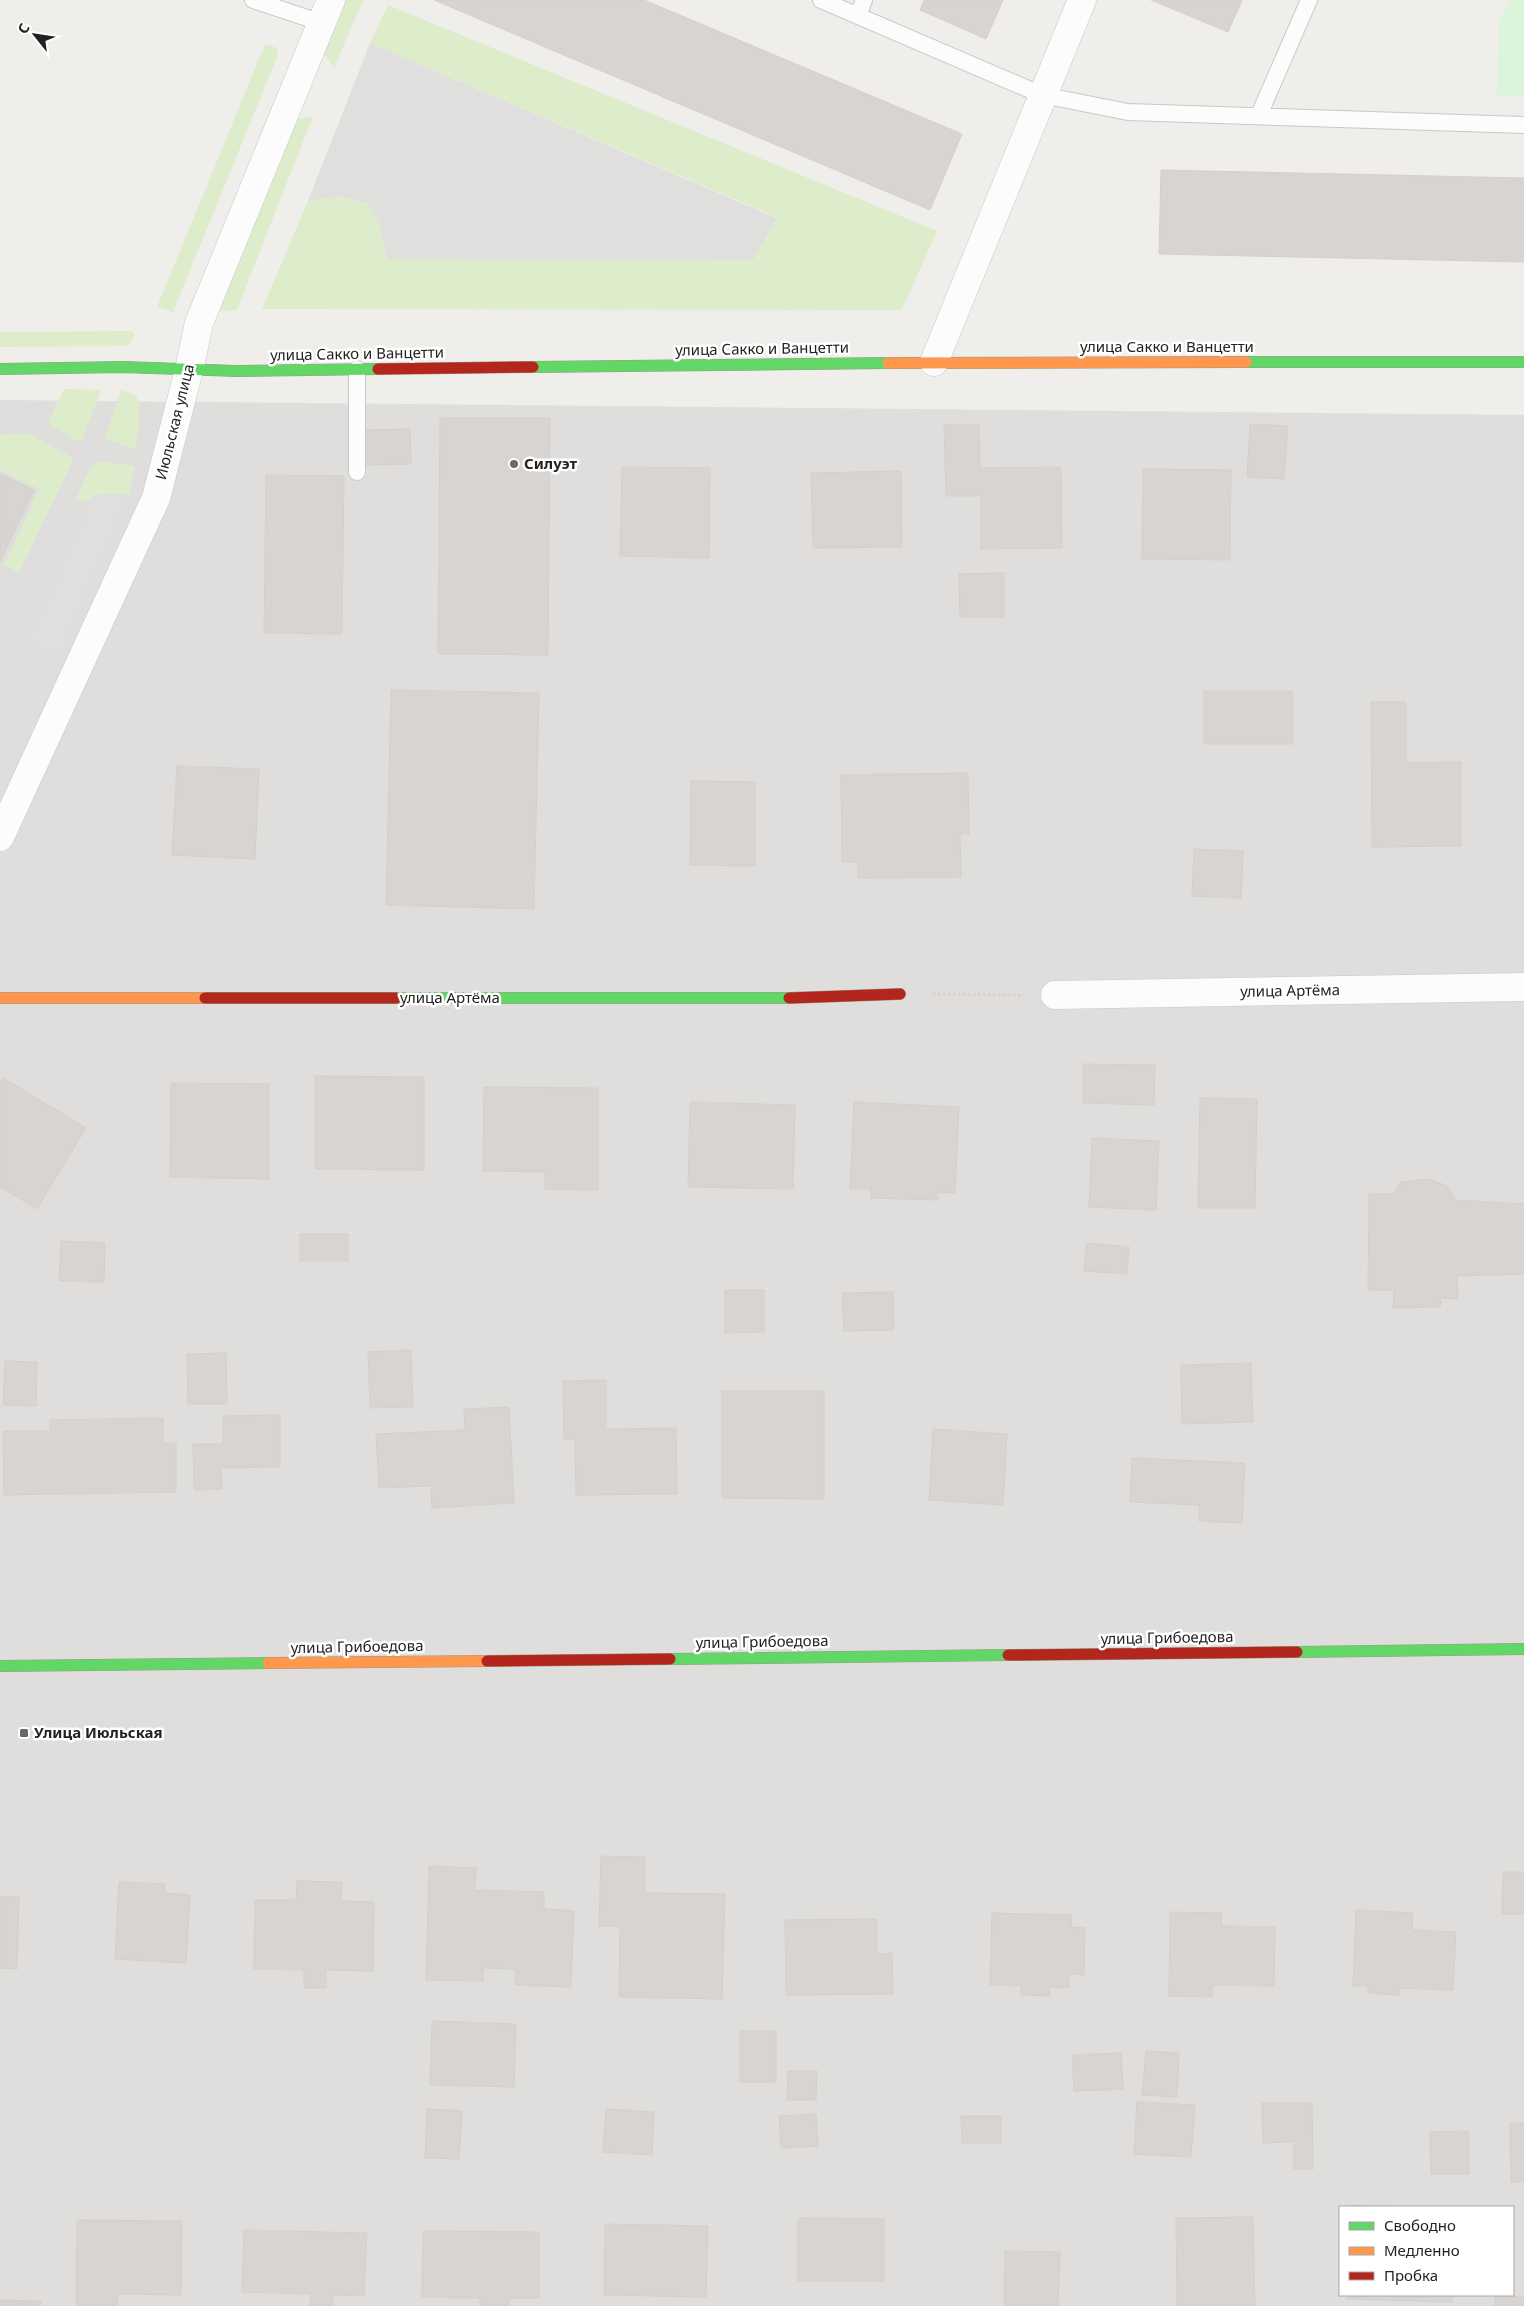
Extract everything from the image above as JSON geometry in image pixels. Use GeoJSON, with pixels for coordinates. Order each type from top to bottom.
{"type":"FeatureCollection","features":[{"type":"Feature","properties":{"kind":"street"},"geometry":{"type":"LineString","coordinates":[[934,362],[1082,0]]}},
{"type":"Feature","properties":{"kind":"street","name":"Июльская улица"},"geometry":{"type":"LineString","coordinates":[[0,837],[156,498],[189,370],[199,323],[327,12]]}},
{"type":"Feature","properties":{"kind":"street","name":"улица Сакко и Ванцетти"},"geometry":{"type":"LineString","coordinates":[[0,369],[123,367],[189,370],[357,369],[934,362],[1524,362]]}},
{"type":"Feature","properties":{"kind":"street","name":"улица Артёма"},"geometry":{"type":"LineString","coordinates":[[1055,995],[1524,986]]}},
{"type":"Feature","properties":{"kind":"street","name":"улица Артёма"},"geometry":{"type":"LineString","coordinates":[[0,998],[816,998],[900,994]]}},
{"type":"Feature","properties":{"kind":"street","name":"улица Грибоедова"},"geometry":{"type":"LineString","coordinates":[[0,1666],[1524,1649]]}},
{"type":"Feature","properties":{"kind":"lane"},"geometry":{"type":"LineString","coordinates":[[252,0],[327,12]]}},
{"type":"Feature","properties":{"kind":"lane"},"geometry":{"type":"LineString","coordinates":[[821,0],[1042,94],[1128,112],[1524,125]]}},
{"type":"Feature","properties":{"kind":"lane"},"geometry":{"type":"LineString","coordinates":[[858,16],[864,0]]}},
{"type":"Feature","properties":{"kind":"lane"},"geometry":{"type":"LineString","coordinates":[[1259,115],[1308,0]]}},
{"type":"Feature","properties":{"kind":"lane"},"geometry":{"type":"LineString","coordinates":[[357,369],[357,472]]}},
{"type":"Feature","properties":{"kind":"path"},"geometry":{"type":"LineString","coordinates":[[900,994],[1055,995]]}},
{"type":"Feature","properties":{"kind":"shaded area"},"geometry":{"type":"Polygon","coordinates":[[[370,43],[776,218],[753,260],[387,259],[380,227],[368,204],[340,196],[308,201],[370,43]]]}},
{"type":"Feature","properties":{"kind":"shaded area"},"geometry":{"type":"Polygon","coordinates":[[[0,400],[1524,415],[1524,2306],[0,2306],[0,400]]]}},
{"type":"Feature","properties":{"kind":"shaded area"},"geometry":{"type":"Polygon","coordinates":[[[130,494],[59,659],[27,642],[92,495],[130,494]]]}},
{"type":"Feature","properties":{"kind":"green space"},"geometry":{"type":"Polygon","coordinates":[[[342,0],[363,0],[334,68],[321,50],[342,0]]]}},
{"type":"Feature","properties":{"kind":"green space"},"geometry":{"type":"Polygon","coordinates":[[[1512,0],[1524,0],[1524,95],[1497,95],[1499,22],[1512,0]]]}},
{"type":"Feature","properties":{"kind":"green space"},"geometry":{"type":"Polygon","coordinates":[[[388,5],[937,231],[902,310],[262,309],[308,201],[340,196],[368,204],[380,227],[387,259],[776,217],[370,43],[388,5]]]}},
{"type":"Feature","properties":{"kind":"green space"},"geometry":{"type":"Polygon","coordinates":[[[265,44],[277,48],[278,55],[173,312],[157,307],[265,44]]]}},
{"type":"Feature","properties":{"kind":"green space"},"geometry":{"type":"Polygon","coordinates":[[[313,116],[237,310],[213,312],[289,121],[313,116]]]}},
{"type":"Feature","properties":{"kind":"green space"},"geometry":{"type":"Polygon","coordinates":[[[130,331],[135,334],[128,346],[0,347],[0,332],[130,331]]]}},
{"type":"Feature","properties":{"kind":"green space"},"geometry":{"type":"Polygon","coordinates":[[[64,389],[101,390],[81,443],[48,423],[64,389]]]}},
{"type":"Feature","properties":{"kind":"green space"},"geometry":{"type":"Polygon","coordinates":[[[121,390],[136,395],[138,401],[139,422],[135,449],[105,439],[121,390]]]}},
{"type":"Feature","properties":{"kind":"green space"},"geometry":{"type":"Polygon","coordinates":[[[27,433],[74,458],[19,573],[4,565],[39,489],[0,470],[0,435],[27,433]]]}},
{"type":"Feature","properties":{"kind":"green space"},"geometry":{"type":"Polygon","coordinates":[[[99,461],[134,466],[130,494],[93,495],[90,502],[76,499],[89,470],[99,461]]]}},
{"type":"Feature","properties":{"kind":"building"},"geometry":{"type":"Polygon","coordinates":[[[434,0],[644,0],[962,134],[930,210],[434,0]]]}},
{"type":"Feature","properties":{"kind":"building"},"geometry":{"type":"Polygon","coordinates":[[[924,0],[1003,0],[986,39],[920,10],[924,0]]]}},
{"type":"Feature","properties":{"kind":"building"},"geometry":{"type":"Polygon","coordinates":[[[1151,0],[1242,0],[1228,32],[1151,0]]]}},
{"type":"Feature","properties":{"kind":"building"},"geometry":{"type":"Polygon","coordinates":[[[1161,170],[1524,178],[1524,262],[1159,254],[1161,170]]]}},
{"type":"Feature","properties":{"kind":"building"},"geometry":{"type":"Polygon","coordinates":[[[440,418],[550,418],[548,655],[438,654],[440,418]]]}},
{"type":"Feature","properties":{"kind":"building"},"geometry":{"type":"Polygon","coordinates":[[[1250,424],[1288,426],[1284,479],[1247,477],[1250,424]]]}},
{"type":"Feature","properties":{"kind":"building"},"geometry":{"type":"Polygon","coordinates":[[[944,425],[979,425],[980,468],[1061,467],[1062,548],[981,549],[981,496],[946,496],[944,425]]]}},
{"type":"Feature","properties":{"kind":"building"},"geometry":{"type":"Polygon","coordinates":[[[410,429],[411,464],[365,465],[364,430],[410,429]]]}},
{"type":"Feature","properties":{"kind":"building"},"geometry":{"type":"Polygon","coordinates":[[[622,467],[710,468],[709,558],[620,556],[622,467]]]}},
{"type":"Feature","properties":{"kind":"building"},"geometry":{"type":"Polygon","coordinates":[[[1143,469],[1231,470],[1230,560],[1142,559],[1143,469]]]}},
{"type":"Feature","properties":{"kind":"building"},"geometry":{"type":"Polygon","coordinates":[[[901,471],[902,547],[813,548],[811,473],[901,471]]]}},
{"type":"Feature","properties":{"kind":"building"},"geometry":{"type":"Polygon","coordinates":[[[0,474],[34,490],[0,562],[0,474]]]}},
{"type":"Feature","properties":{"kind":"building"},"geometry":{"type":"Polygon","coordinates":[[[266,475],[344,476],[342,634],[264,633],[266,475]]]}},
{"type":"Feature","properties":{"kind":"building"},"geometry":{"type":"Polygon","coordinates":[[[1004,573],[1004,617],[960,617],[959,574],[1004,573]]]}},
{"type":"Feature","properties":{"kind":"building"},"geometry":{"type":"Polygon","coordinates":[[[391,690],[539,693],[534,909],[386,905],[391,690]]]}},
{"type":"Feature","properties":{"kind":"building"},"geometry":{"type":"Polygon","coordinates":[[[1204,691],[1293,691],[1293,744],[1204,744],[1204,691]]]}},
{"type":"Feature","properties":{"kind":"building"},"geometry":{"type":"Polygon","coordinates":[[[1371,702],[1406,702],[1406,763],[1461,762],[1461,846],[1372,847],[1371,702]]]}},
{"type":"Feature","properties":{"kind":"building"},"geometry":{"type":"Polygon","coordinates":[[[177,766],[259,769],[255,859],[172,855],[177,766]]]}},
{"type":"Feature","properties":{"kind":"building"},"geometry":{"type":"Polygon","coordinates":[[[968,773],[969,834],[960,834],[961,877],[858,878],[858,862],[842,862],[841,775],[968,773]]]}},
{"type":"Feature","properties":{"kind":"building"},"geometry":{"type":"Polygon","coordinates":[[[691,781],[755,782],[755,866],[690,865],[691,781]]]}},
{"type":"Feature","properties":{"kind":"building"},"geometry":{"type":"Polygon","coordinates":[[[1194,849],[1243,851],[1241,898],[1192,896],[1194,849]]]}},
{"type":"Feature","properties":{"kind":"building"},"geometry":{"type":"Polygon","coordinates":[[[1083,1064],[1155,1065],[1154,1105],[1083,1103],[1083,1064]]]}},
{"type":"Feature","properties":{"kind":"building"},"geometry":{"type":"Polygon","coordinates":[[[315,1076],[424,1077],[424,1170],[315,1169],[315,1076]]]}},
{"type":"Feature","properties":{"kind":"building"},"geometry":{"type":"Polygon","coordinates":[[[3,1078],[86,1128],[37,1209],[0,1187],[0,1084],[3,1078]]]}},
{"type":"Feature","properties":{"kind":"building"},"geometry":{"type":"Polygon","coordinates":[[[171,1083],[269,1084],[269,1179],[170,1177],[171,1083]]]}},
{"type":"Feature","properties":{"kind":"building"},"geometry":{"type":"Polygon","coordinates":[[[484,1087],[598,1088],[598,1190],[545,1189],[545,1172],[483,1171],[484,1087]]]}},
{"type":"Feature","properties":{"kind":"building"},"geometry":{"type":"Polygon","coordinates":[[[1200,1098],[1257,1099],[1255,1208],[1198,1208],[1200,1098]]]}},
{"type":"Feature","properties":{"kind":"building"},"geometry":{"type":"Polygon","coordinates":[[[690,1102],[795,1105],[793,1189],[688,1187],[690,1102]]]}},
{"type":"Feature","properties":{"kind":"building"},"geometry":{"type":"Polygon","coordinates":[[[854,1102],[959,1107],[955,1193],[938,1192],[938,1200],[871,1198],[871,1189],[850,1189],[854,1102]]]}},
{"type":"Feature","properties":{"kind":"building"},"geometry":{"type":"Polygon","coordinates":[[[1092,1138],[1159,1141],[1156,1210],[1089,1207],[1092,1138]]]}},
{"type":"Feature","properties":{"kind":"building"},"geometry":{"type":"Polygon","coordinates":[[[1429,1179],[1447,1186],[1456,1200],[1524,1204],[1524,1274],[1457,1276],[1458,1299],[1441,1298],[1440,1307],[1393,1308],[1394,1290],[1368,1290],[1369,1194],[1394,1194],[1401,1182],[1429,1179]]]}},
{"type":"Feature","properties":{"kind":"building"},"geometry":{"type":"Polygon","coordinates":[[[300,1234],[348,1234],[348,1261],[300,1261],[300,1234]]]}},
{"type":"Feature","properties":{"kind":"building"},"geometry":{"type":"Polygon","coordinates":[[[61,1241],[105,1243],[104,1282],[59,1281],[61,1241]]]}},
{"type":"Feature","properties":{"kind":"building"},"geometry":{"type":"Polygon","coordinates":[[[1087,1243],[1129,1247],[1127,1274],[1084,1271],[1087,1243]]]}},
{"type":"Feature","properties":{"kind":"building"},"geometry":{"type":"Polygon","coordinates":[[[725,1290],[764,1290],[764,1332],[725,1333],[725,1290]]]}},
{"type":"Feature","properties":{"kind":"building"},"geometry":{"type":"Polygon","coordinates":[[[893,1292],[894,1330],[844,1331],[842,1293],[893,1292]]]}},
{"type":"Feature","properties":{"kind":"building"},"geometry":{"type":"Polygon","coordinates":[[[411,1350],[413,1407],[370,1408],[368,1352],[411,1350]]]}},
{"type":"Feature","properties":{"kind":"building"},"geometry":{"type":"Polygon","coordinates":[[[226,1353],[227,1404],[188,1404],[187,1354],[226,1353]]]}},
{"type":"Feature","properties":{"kind":"building"},"geometry":{"type":"Polygon","coordinates":[[[5,1361],[37,1362],[36,1406],[3,1405],[5,1361]]]}},
{"type":"Feature","properties":{"kind":"building"},"geometry":{"type":"Polygon","coordinates":[[[1251,1363],[1253,1422],[1182,1424],[1181,1365],[1251,1363]]]}},
{"type":"Feature","properties":{"kind":"building"},"geometry":{"type":"Polygon","coordinates":[[[606,1380],[606,1429],[676,1428],[677,1494],[576,1495],[575,1439],[564,1439],[563,1381],[606,1380]]]}},
{"type":"Feature","properties":{"kind":"building"},"geometry":{"type":"Polygon","coordinates":[[[722,1391],[824,1391],[824,1499],[722,1498],[722,1391]]]}},
{"type":"Feature","properties":{"kind":"building"},"geometry":{"type":"Polygon","coordinates":[[[509,1407],[514,1503],[432,1508],[431,1486],[379,1488],[376,1434],[465,1430],[464,1409],[509,1407]]]}},
{"type":"Feature","properties":{"kind":"building"},"geometry":{"type":"Polygon","coordinates":[[[280,1415],[280,1467],[221,1468],[222,1489],[194,1490],[193,1444],[223,1444],[223,1416],[280,1415]]]}},
{"type":"Feature","properties":{"kind":"building"},"geometry":{"type":"Polygon","coordinates":[[[163,1418],[163,1443],[176,1443],[176,1492],[4,1495],[3,1431],[50,1431],[50,1420],[163,1418]]]}},
{"type":"Feature","properties":{"kind":"building"},"geometry":{"type":"Polygon","coordinates":[[[933,1429],[1007,1434],[1003,1505],[929,1500],[933,1429]]]}},
{"type":"Feature","properties":{"kind":"building"},"geometry":{"type":"Polygon","coordinates":[[[1132,1458],[1245,1463],[1242,1523],[1199,1521],[1199,1505],[1130,1502],[1132,1458]]]}},
{"type":"Feature","properties":{"kind":"building"},"geometry":{"type":"Polygon","coordinates":[[[601,1856],[645,1857],[645,1893],[725,1894],[722,1999],[619,1997],[620,1926],[599,1926],[601,1856]]]}},
{"type":"Feature","properties":{"kind":"building"},"geometry":{"type":"Polygon","coordinates":[[[429,1866],[476,1868],[475,1890],[544,1892],[544,1909],[574,1911],[571,1987],[515,1985],[515,1969],[483,1968],[483,1981],[426,1980],[429,1866]]]}},
{"type":"Feature","properties":{"kind":"building"},"geometry":{"type":"Polygon","coordinates":[[[1503,1872],[1524,1872],[1524,1914],[1502,1914],[1503,1872]]]}},
{"type":"Feature","properties":{"kind":"building"},"geometry":{"type":"Polygon","coordinates":[[[297,1881],[342,1882],[341,1901],[374,1902],[373,1971],[326,1970],[326,1988],[304,1988],[304,1970],[254,1969],[255,1900],[296,1900],[297,1881]]]}},
{"type":"Feature","properties":{"kind":"building"},"geometry":{"type":"Polygon","coordinates":[[[119,1882],[165,1884],[164,1893],[190,1895],[186,1963],[115,1959],[119,1882]]]}},
{"type":"Feature","properties":{"kind":"building"},"geometry":{"type":"Polygon","coordinates":[[[0,1896],[19,1897],[17,1969],[0,1968],[0,1896]]]}},
{"type":"Feature","properties":{"kind":"building"},"geometry":{"type":"Polygon","coordinates":[[[1356,1910],[1413,1913],[1412,1930],[1456,1932],[1453,1990],[1400,1988],[1399,1995],[1368,1993],[1368,1986],[1353,1986],[1356,1910]]]}},
{"type":"Feature","properties":{"kind":"building"},"geometry":{"type":"Polygon","coordinates":[[[1170,1912],[1222,1913],[1221,1926],[1275,1927],[1274,1986],[1213,1985],[1213,1997],[1169,1996],[1170,1912]]]}},
{"type":"Feature","properties":{"kind":"building"},"geometry":{"type":"Polygon","coordinates":[[[992,1913],[1072,1915],[1071,1927],[1085,1928],[1084,1975],[1069,1974],[1069,1988],[1049,1987],[1050,1996],[1021,1995],[1021,1986],[990,1985],[992,1913]]]}},
{"type":"Feature","properties":{"kind":"building"},"geometry":{"type":"Polygon","coordinates":[[[877,1919],[877,1954],[892,1953],[893,1994],[786,1995],[785,1920],[877,1919]]]}},
{"type":"Feature","properties":{"kind":"building"},"geometry":{"type":"Polygon","coordinates":[[[432,2021],[516,2024],[514,2087],[430,2085],[432,2021]]]}},
{"type":"Feature","properties":{"kind":"building"},"geometry":{"type":"Polygon","coordinates":[[[740,2031],[776,2031],[776,2082],[740,2082],[740,2031]]]}},
{"type":"Feature","properties":{"kind":"building"},"geometry":{"type":"Polygon","coordinates":[[[1146,2051],[1179,2053],[1177,2097],[1142,2095],[1146,2051]]]}},
{"type":"Feature","properties":{"kind":"building"},"geometry":{"type":"Polygon","coordinates":[[[1121,2053],[1123,2089],[1074,2091],[1072,2055],[1121,2053]]]}},
{"type":"Feature","properties":{"kind":"building"},"geometry":{"type":"Polygon","coordinates":[[[788,2071],[817,2071],[816,2100],[787,2100],[788,2071]]]}},
{"type":"Feature","properties":{"kind":"building"},"geometry":{"type":"Polygon","coordinates":[[[1137,2102],[1195,2105],[1191,2157],[1134,2154],[1137,2102]]]}},
{"type":"Feature","properties":{"kind":"building"},"geometry":{"type":"Polygon","coordinates":[[[1262,2103],[1312,2103],[1313,2169],[1294,2169],[1294,2142],[1263,2143],[1262,2103]]]}},
{"type":"Feature","properties":{"kind":"building"},"geometry":{"type":"Polygon","coordinates":[[[427,2109],[462,2111],[459,2159],[425,2158],[427,2109]]]}},
{"type":"Feature","properties":{"kind":"building"},"geometry":{"type":"Polygon","coordinates":[[[606,2109],[654,2112],[652,2155],[603,2152],[606,2109]]]}},
{"type":"Feature","properties":{"kind":"building"},"geometry":{"type":"Polygon","coordinates":[[[816,2114],[818,2146],[781,2148],[779,2116],[816,2114]]]}},
{"type":"Feature","properties":{"kind":"building"},"geometry":{"type":"Polygon","coordinates":[[[961,2116],[1001,2116],[1001,2143],[962,2143],[961,2116]]]}},
{"type":"Feature","properties":{"kind":"building"},"geometry":{"type":"Polygon","coordinates":[[[1510,2123],[1524,2123],[1524,2182],[1511,2182],[1510,2123]]]}},
{"type":"Feature","properties":{"kind":"building"},"geometry":{"type":"Polygon","coordinates":[[[1469,2131],[1469,2174],[1431,2174],[1430,2132],[1469,2131]]]}},
{"type":"Feature","properties":{"kind":"building"},"geometry":{"type":"Polygon","coordinates":[[[1350,2205],[1386,2206],[1350,2206],[1350,2205]]]}},
{"type":"Feature","properties":{"kind":"building"},"geometry":{"type":"Polygon","coordinates":[[[1253,2217],[1255,2306],[1177,2306],[1176,2218],[1253,2217]]]}},
{"type":"Feature","properties":{"kind":"building"},"geometry":{"type":"Polygon","coordinates":[[[798,2218],[884,2219],[884,2281],[798,2281],[798,2218]]]}},
{"type":"Feature","properties":{"kind":"building"},"geometry":{"type":"Polygon","coordinates":[[[77,2220],[182,2221],[181,2295],[118,2294],[117,2306],[76,2306],[77,2220]]]}},
{"type":"Feature","properties":{"kind":"building"},"geometry":{"type":"Polygon","coordinates":[[[605,2224],[708,2226],[706,2297],[604,2295],[605,2224]]]}},
{"type":"Feature","properties":{"kind":"building"},"geometry":{"type":"Polygon","coordinates":[[[244,2230],[367,2233],[364,2296],[333,2295],[333,2306],[310,2306],[311,2294],[242,2292],[244,2230]]]}},
{"type":"Feature","properties":{"kind":"building"},"geometry":{"type":"Polygon","coordinates":[[[423,2231],[539,2232],[539,2298],[509,2298],[509,2306],[480,2306],[480,2298],[422,2297],[423,2231]]]}},
{"type":"Feature","properties":{"kind":"building"},"geometry":{"type":"Polygon","coordinates":[[[1005,2251],[1060,2252],[1058,2306],[1004,2306],[1005,2251]]]}},
{"type":"Feature","properties":{"kind":"building"},"geometry":{"type":"Polygon","coordinates":[[[1347,2296],[1452,2296],[1452,2302],[1346,2299],[1347,2296]]]}},
{"type":"Feature","properties":{"kind":"building"},"geometry":{"type":"Polygon","coordinates":[[[1495,2296],[1524,2297],[1524,2306],[1495,2306],[1495,2296]]]}},
{"type":"Feature","properties":{"kind":"building"},"geometry":{"type":"Polygon","coordinates":[[[0,2300],[41,2301],[40,2306],[0,2306],[0,2300]]]}},
{"type":"Feature","properties":{"kind":"traffic: fast"},"geometry":{"type":"LineString","coordinates":[[1246,362],[1524,362]]}},
{"type":"Feature","properties":{"kind":"traffic: fast"},"geometry":{"type":"LineString","coordinates":[[533,367],[888,363]]}},
{"type":"Feature","properties":{"kind":"traffic: fast"},"geometry":{"type":"LineString","coordinates":[[0,369],[123,367],[237,371],[378,369]]}},
{"type":"Feature","properties":{"kind":"traffic: fast"},"geometry":{"type":"LineString","coordinates":[[396,998],[789,998]]}},
{"type":"Feature","properties":{"kind":"traffic: fast"},"geometry":{"type":"LineString","coordinates":[[1297,1652],[1524,1649]]}},
{"type":"Feature","properties":{"kind":"traffic: fast"},"geometry":{"type":"LineString","coordinates":[[670,1659],[1008,1655]]}},
{"type":"Feature","properties":{"kind":"traffic: fast"},"geometry":{"type":"LineString","coordinates":[[0,1666],[268,1663]]}},
{"type":"Feature","properties":{"kind":"traffic: slow"},"geometry":{"type":"LineString","coordinates":[[888,363],[1246,362]]}},
{"type":"Feature","properties":{"kind":"traffic: slow"},"geometry":{"type":"LineString","coordinates":[[0,998],[205,998]]}},
{"type":"Feature","properties":{"kind":"traffic: slow"},"geometry":{"type":"LineString","coordinates":[[268,1663],[487,1661]]}},
{"type":"Feature","properties":{"kind":"traffic: jam"},"geometry":{"type":"LineString","coordinates":[[378,369],[533,367]]}},
{"type":"Feature","properties":{"kind":"traffic: jam"},"geometry":{"type":"LineString","coordinates":[[789,998],[900,994]]}},
{"type":"Feature","properties":{"kind":"traffic: jam"},"geometry":{"type":"LineString","coordinates":[[205,998],[396,998]]}},
{"type":"Feature","properties":{"kind":"traffic: jam"},"geometry":{"type":"LineString","coordinates":[[1008,1655],[1297,1652]]}},
{"type":"Feature","properties":{"kind":"traffic: jam"},"geometry":{"type":"LineString","coordinates":[[487,1661],[670,1659]]}},
{"type":"Feature","properties":{"kind":"place","name":"Силуэт"},"geometry":{"type":"Point","coordinates":[514,464]}},
{"type":"Feature","properties":{"kind":"place","name":"Улица Июльская"},"geometry":{"type":"Point","coordinates":[24,1733]}}]}
